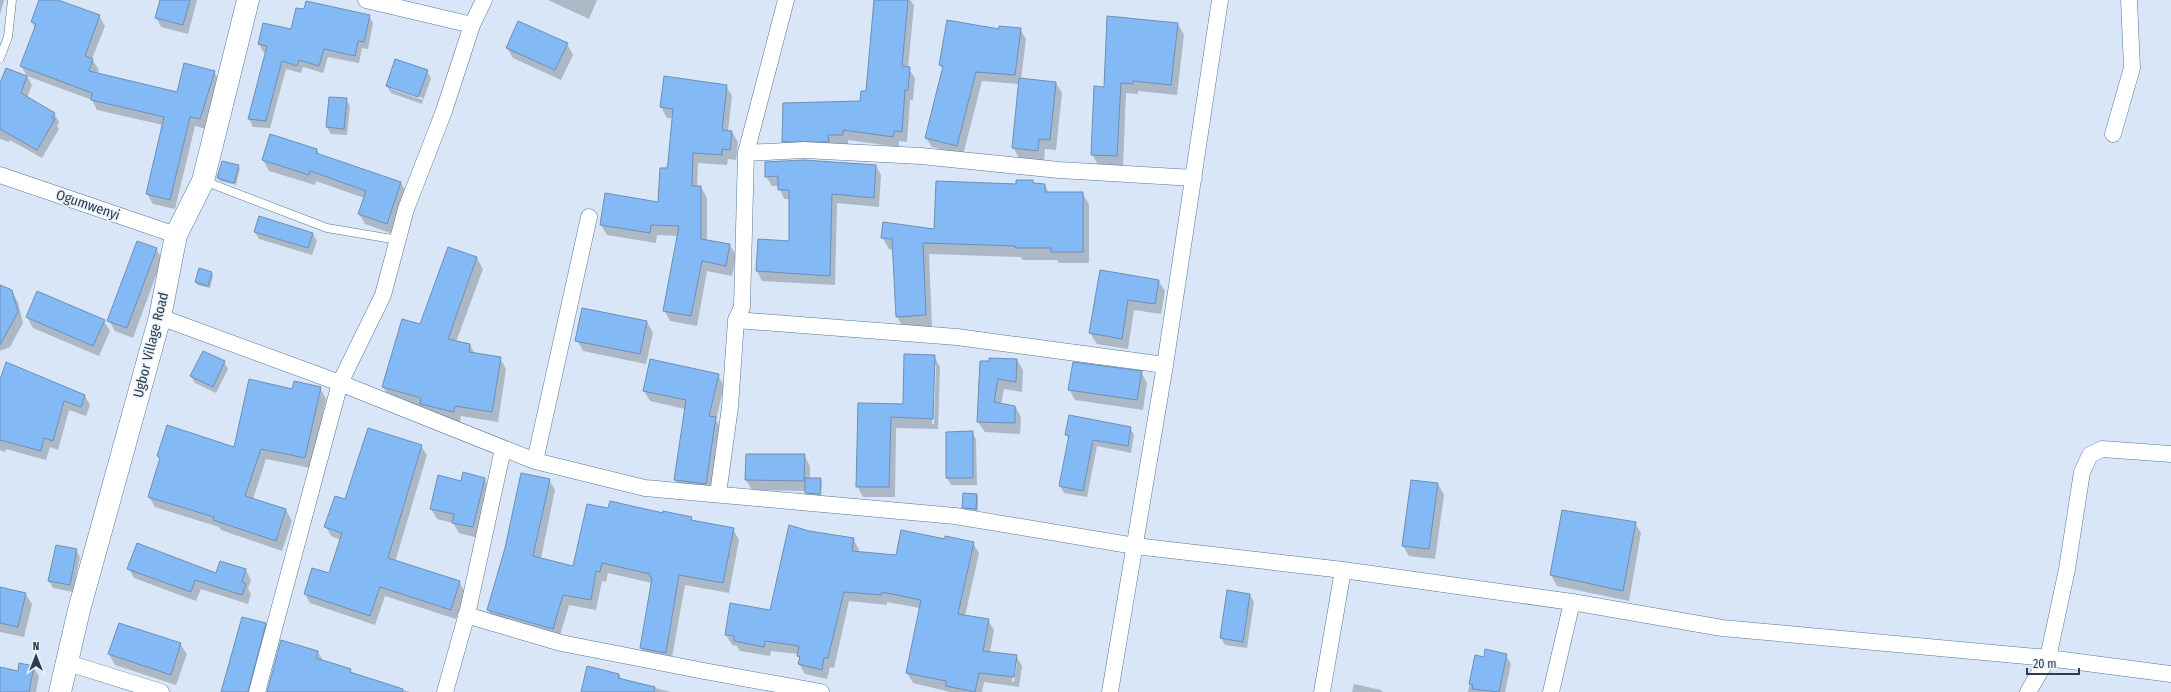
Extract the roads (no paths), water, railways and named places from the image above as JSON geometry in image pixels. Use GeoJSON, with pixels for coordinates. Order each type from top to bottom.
{"type":"FeatureCollection","features":[{"type":"Feature","properties":{"kind":"street","name":"Ugbor Village Road"},"geometry":{"type":"LineString","coordinates":[[60,692],[68,663],[79,610],[160,317],[176,235],[203,181],[248,0]]}},
{"type":"Feature","properties":{"kind":"street"},"geometry":{"type":"LineString","coordinates":[[366,0],[472,25]]}},
{"type":"Feature","properties":{"kind":"street"},"geometry":{"type":"LineString","coordinates":[[257,692],[340,383],[383,295],[406,209],[444,111],[472,25],[484,0]]}},
{"type":"Feature","properties":{"kind":"street"},"geometry":{"type":"LineString","coordinates":[[718,494],[730,407],[736,320],[742,307],[746,153],[786,0]]}},
{"type":"Feature","properties":{"kind":"street"},"geometry":{"type":"LineString","coordinates":[[1110,692],[1165,365],[1220,0]]}},
{"type":"Feature","properties":{"kind":"street"},"geometry":{"type":"LineString","coordinates":[[2113,134],[2132,68],[2129,0]]}},
{"type":"Feature","properties":{"kind":"street"},"geometry":{"type":"LineString","coordinates":[[746,153],[804,150],[921,156],[1059,170],[1194,178]]}},
{"type":"Feature","properties":{"kind":"street","name":"Ogumwenyi"},"geometry":{"type":"LineString","coordinates":[[0,175],[176,235]]}},
{"type":"Feature","properties":{"kind":"street"},"geometry":{"type":"LineString","coordinates":[[535,461],[589,217]]}},
{"type":"Feature","properties":{"kind":"street"},"geometry":{"type":"LineString","coordinates":[[160,317],[340,383],[535,461],[645,488],[955,516],[1135,546],[1343,570],[1572,602],[1722,628],[2048,658],[2171,674]]}},
{"type":"Feature","properties":{"kind":"street"},"geometry":{"type":"LineString","coordinates":[[736,320],[957,337],[1165,365]]}},
{"type":"Feature","properties":{"kind":"street"},"geometry":{"type":"LineString","coordinates":[[445,692],[466,615],[503,449]]}},
{"type":"Feature","properties":{"kind":"street"},"geometry":{"type":"LineString","coordinates":[[2028,692],[2048,658],[2067,569],[2082,472],[2090,455],[2102,449],[2171,454]]}},
{"type":"Feature","properties":{"kind":"street"},"geometry":{"type":"LineString","coordinates":[[1322,692],[1343,570]]}},
{"type":"Feature","properties":{"kind":"street"},"geometry":{"type":"LineString","coordinates":[[1551,692],[1572,602]]}},
{"type":"Feature","properties":{"kind":"street"},"geometry":{"type":"LineString","coordinates":[[466,615],[562,643],[821,692]]}},
{"type":"Feature","properties":{"kind":"street"},"geometry":{"type":"LineString","coordinates":[[68,663],[161,692]]}},
{"type":"Feature","properties":{"kind":"lane"},"geometry":{"type":"LineString","coordinates":[[0,58],[8,37],[12,0]]}},
{"type":"Feature","properties":{"kind":"lane"},"geometry":{"type":"LineString","coordinates":[[203,181],[327,228],[398,240]]}}]}
